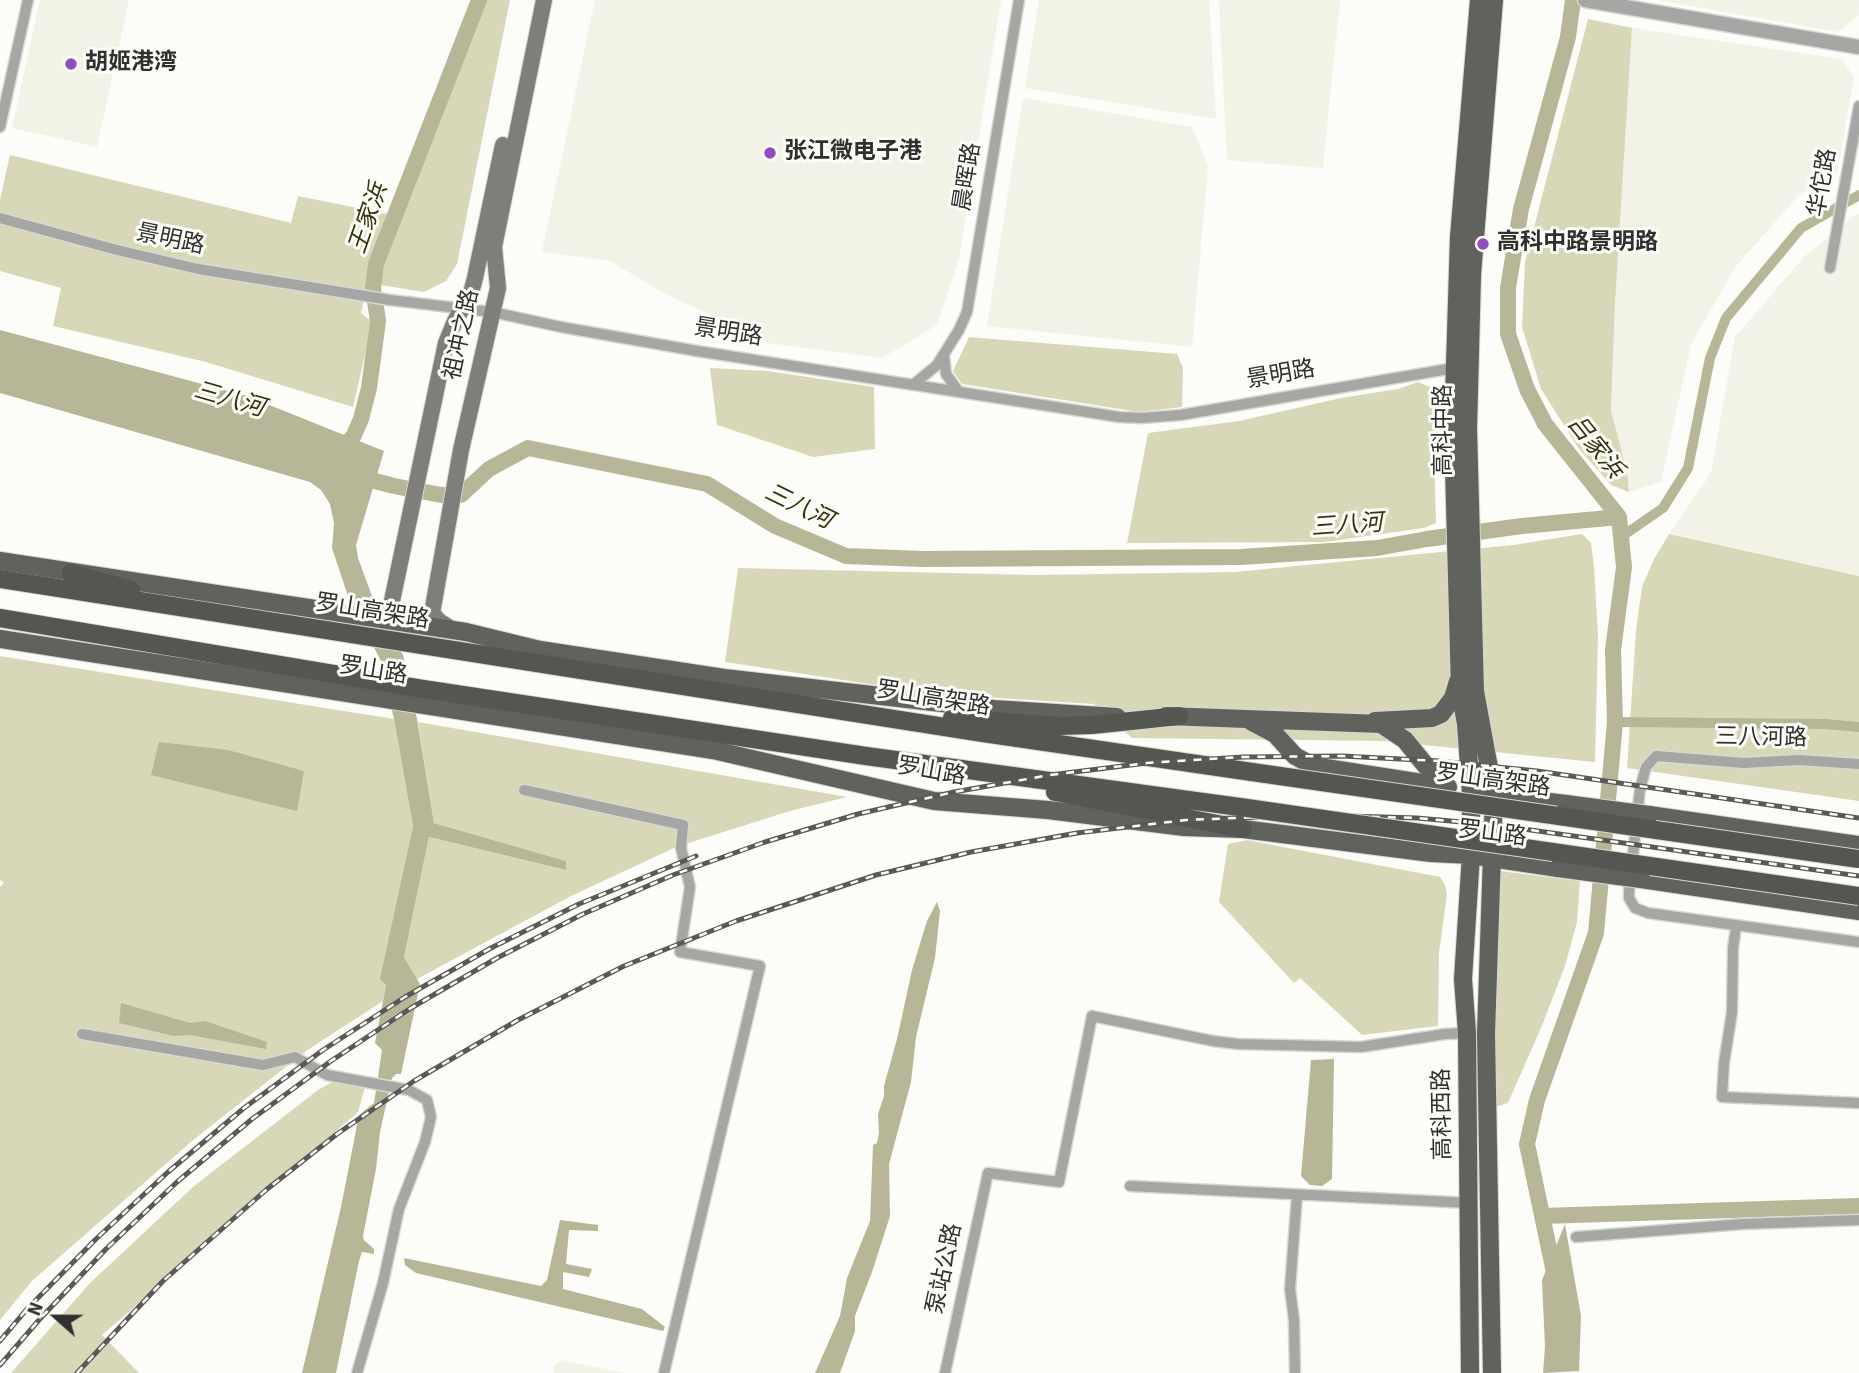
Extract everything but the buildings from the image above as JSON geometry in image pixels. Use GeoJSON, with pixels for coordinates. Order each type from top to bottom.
{"type":"FeatureCollection","features":[{"type":"Feature","properties":{"kind":"highway"},"geometry":{"type":"LineString","coordinates":[[71,573],[127,589],[284,624]]}},
{"type":"Feature","properties":{"kind":"highway","name":"罗山高架路"},"geometry":{"type":"LineString","coordinates":[[0,579],[984,733],[1859,859]]}},
{"type":"Feature","properties":{"kind":"highway"},"geometry":{"type":"LineString","coordinates":[[0,618],[426,697],[1247,808],[1859,896]]}},
{"type":"Feature","properties":{"kind":"highway"},"geometry":{"type":"LineString","coordinates":[[874,715],[927,716],[1059,726],[1138,722],[1179,716]]}},
{"type":"Feature","properties":{"kind":"highway"},"geometry":{"type":"LineString","coordinates":[[866,756],[1244,829]]}},
{"type":"Feature","properties":{"kind":"main road","name":"祖冲之路"},"geometry":{"type":"LineString","coordinates":[[388,620],[446,343],[475,278],[533,0]]}},
{"type":"Feature","properties":{"kind":"main road","name":"祖冲之路"},"geometry":{"type":"LineString","coordinates":[[453,630],[432,613],[461,450],[498,288],[494,247],[544,0]]}},
{"type":"Feature","properties":{"kind":"main road","name":"高科中路"},"geometry":{"type":"LineString","coordinates":[[1479,0],[1460,226],[1454,368],[1463,548],[1475,691],[1494,795],[1493,859]]}},
{"type":"Feature","properties":{"kind":"main road","name":"高科中路"},"geometry":{"type":"LineString","coordinates":[[1462,519],[1468,429],[1472,275],[1494,0]]}},
{"type":"Feature","properties":{"kind":"main road","name":"高科中路"},"geometry":{"type":"LineString","coordinates":[[1463,548],[1460,678],[1471,793],[1471,855]]}},
{"type":"Feature","properties":{"kind":"main road","name":"罗山路"},"geometry":{"type":"LineString","coordinates":[[0,561],[453,630],[540,650],[779,684],[1053,714],[1381,724],[1405,740],[1447,787]]}},
{"type":"Feature","properties":{"kind":"main road","name":"罗山路"},"geometry":{"type":"LineString","coordinates":[[0,639],[381,690]]}},
{"type":"Feature","properties":{"kind":"main road"},"geometry":{"type":"LineString","coordinates":[[1358,722],[1432,718],[1441,714],[1453,698],[1460,678]]}},
{"type":"Feature","properties":{"kind":"main road","name":"罗山路"},"geometry":{"type":"LineString","coordinates":[[426,697],[725,752],[934,801],[1048,810],[1184,827],[1244,829],[1431,853],[1471,855],[1859,911]]}},
{"type":"Feature","properties":{"kind":"main road","name":"罗山路"},"geometry":{"type":"LineString","coordinates":[[1245,720],[1275,734],[1295,756],[1313,766],[1471,793],[1859,845]]}},
{"type":"Feature","properties":{"kind":"main road","name":"高科西路"},"geometry":{"type":"LineString","coordinates":[[1470,1373],[1467,1034],[1463,979],[1471,855]]}},
{"type":"Feature","properties":{"kind":"main road","name":"高科西路"},"geometry":{"type":"LineString","coordinates":[[1492,1373],[1486,1034],[1493,859]]}},
{"type":"Feature","properties":{"kind":"street"},"geometry":{"type":"LineString","coordinates":[[0,127],[28,0]]}},
{"type":"Feature","properties":{"kind":"street","name":"晨晖路"},"geometry":{"type":"LineString","coordinates":[[914,384],[931,371],[944,355],[959,330],[971,293],[1019,0]]}},
{"type":"Feature","properties":{"kind":"street"},"geometry":{"type":"LineString","coordinates":[[1585,0],[1859,47]]}},
{"type":"Feature","properties":{"kind":"street"},"geometry":{"type":"LineString","coordinates":[[1630,0],[1859,40]]}},
{"type":"Feature","properties":{"kind":"street","name":"华佗路"},"geometry":{"type":"LineString","coordinates":[[1830,268],[1859,106]]}},
{"type":"Feature","properties":{"kind":"street","name":"景明路"},"geometry":{"type":"LineString","coordinates":[[0,218],[162,262],[355,295],[464,307],[697,351],[1119,417],[1160,418],[1454,368]]}},
{"type":"Feature","properties":{"kind":"street"},"geometry":{"type":"LineString","coordinates":[[944,355],[946,374],[958,391]]}},
{"type":"Feature","properties":{"kind":"street","name":"三八河路"},"geometry":{"type":"LineString","coordinates":[[1737,927],[1648,914],[1631,904],[1629,892],[1640,789],[1650,760],[1661,755],[1744,763],[1798,760],[1859,764]]}},
{"type":"Feature","properties":{"kind":"street"},"geometry":{"type":"LineString","coordinates":[[524,790],[683,825],[681,848],[690,887],[680,952],[760,966],[664,1373]]}},
{"type":"Feature","properties":{"kind":"street"},"geometry":{"type":"LineString","coordinates":[[1859,942],[1737,927],[1733,948],[1732,1012],[1722,1081],[1722,1097],[1859,1103]]}},
{"type":"Feature","properties":{"kind":"street","name":"泵站公路"},"geometry":{"type":"LineString","coordinates":[[945,1373],[988,1173],[1059,1182],[1092,1016],[1238,1044],[1361,1047],[1445,1034],[1467,1034]]}},
{"type":"Feature","properties":{"kind":"street"},"geometry":{"type":"LineString","coordinates":[[82,1034],[263,1065],[295,1057],[327,1075],[424,1096],[430,1105],[431,1117],[420,1159],[399,1209],[383,1283],[357,1373]]}},
{"type":"Feature","properties":{"kind":"street"},"geometry":{"type":"LineString","coordinates":[[1130,1186],[1470,1203]]}},
{"type":"Feature","properties":{"kind":"street"},"geometry":{"type":"LineString","coordinates":[[1294,1373],[1294,1320],[1290,1289],[1297,1195]]}},
{"type":"Feature","properties":{"kind":"street"},"geometry":{"type":"LineString","coordinates":[[1576,1237],[1743,1224],[1859,1220]]}},
{"type":"Feature","properties":{"kind":"shaded area","name":"胡姬港湾"},"geometry":{"type":"Polygon","coordinates":[[[40,0],[129,0],[97,147],[12,128],[40,0]]]}},
{"type":"Feature","properties":{"kind":"shaded area"},"geometry":{"type":"Polygon","coordinates":[[[474,0],[510,0],[457,264],[446,281],[424,292],[368,283],[361,313],[370,320],[353,407],[206,362],[53,326],[61,288],[0,271],[0,200],[10,155],[291,223],[298,196],[388,214],[474,0]]]}},
{"type":"Feature","properties":{"kind":"shaded area","name":"张江微电子港"},"geometry":{"type":"Polygon","coordinates":[[[595,0],[1001,0],[959,259],[937,325],[882,358],[768,343],[664,293],[610,261],[542,252],[595,0]]]}},
{"type":"Feature","properties":{"kind":"shaded area"},"geometry":{"type":"Polygon","coordinates":[[[1039,0],[1209,0],[1216,119],[1025,88],[1039,0]]]}},
{"type":"Feature","properties":{"kind":"shaded area"},"geometry":{"type":"Polygon","coordinates":[[[1219,0],[1340,0],[1323,168],[1227,160],[1219,0]]]}},
{"type":"Feature","properties":{"kind":"shaded area"},"geometry":{"type":"Polygon","coordinates":[[[1657,0],[1859,0],[1859,15],[1838,32],[1657,0]]]}},
{"type":"Feature","properties":{"kind":"shaded area"},"geometry":{"type":"Polygon","coordinates":[[[1588,19],[1632,28],[1611,411],[1627,471],[1629,492],[1611,485],[1579,449],[1541,389],[1522,327],[1525,262],[1588,19]]]}},
{"type":"Feature","properties":{"kind":"shaded area"},"geometry":{"type":"Polygon","coordinates":[[[1632,28],[1842,59],[1854,78],[1837,172],[1799,195],[1736,266],[1691,344],[1661,482],[1629,492],[1627,471],[1611,411],[1632,28]]]}},
{"type":"Feature","properties":{"kind":"shaded area"},"geometry":{"type":"Polygon","coordinates":[[[1023,98],[1192,127],[1208,166],[1192,347],[987,326],[1023,98]]]}},
{"type":"Feature","properties":{"kind":"shaded area"},"geometry":{"type":"Polygon","coordinates":[[[1859,214],[1859,576],[1669,534],[1711,473],[1735,337],[1804,257],[1859,214]]]}},
{"type":"Feature","properties":{"kind":"shaded area"},"geometry":{"type":"Polygon","coordinates":[[[969,337],[1177,354],[1183,368],[1182,407],[1139,412],[962,384],[953,371],[969,337]]]}},
{"type":"Feature","properties":{"kind":"shaded area"},"geometry":{"type":"Polygon","coordinates":[[[710,368],[768,371],[874,387],[875,449],[813,457],[717,425],[710,368]]]}},
{"type":"Feature","properties":{"kind":"shaded area"},"geometry":{"type":"Polygon","coordinates":[[[1418,382],[1435,389],[1436,523],[1424,528],[1325,542],[1127,543],[1148,433],[1239,421],[1341,398],[1398,389],[1418,382]]]}},
{"type":"Feature","properties":{"kind":"shaded area"},"geometry":{"type":"Polygon","coordinates":[[[1582,534],[1591,543],[1598,634],[1595,762],[1384,741],[1132,738],[1094,704],[998,698],[876,685],[725,662],[738,568],[1034,575],[1235,572],[1513,545],[1582,534]]]}},
{"type":"Feature","properties":{"kind":"shaded area"},"geometry":{"type":"Polygon","coordinates":[[[1669,534],[1859,576],[1859,801],[1627,768],[1636,631],[1642,587],[1669,534]]]}},
{"type":"Feature","properties":{"kind":"shaded area"},"geometry":{"type":"Polygon","coordinates":[[[0,656],[394,719],[413,826],[381,979],[386,985],[383,1001],[306,1051],[192,1141],[32,1281],[0,1320],[0,887],[4,883],[0,880],[0,656]]]}},
{"type":"Feature","properties":{"kind":"shaded area"},"geometry":{"type":"Polygon","coordinates":[[[418,722],[847,797],[790,811],[676,847],[571,896],[417,979],[404,957],[429,837],[566,870],[566,861],[434,823],[418,722]]]}},
{"type":"Feature","properties":{"kind":"shaded area"},"geometry":{"type":"Polygon","coordinates":[[[1247,840],[1440,877],[1447,894],[1439,953],[1438,1026],[1362,1035],[1300,978],[1294,983],[1219,902],[1228,844],[1247,840]]]}},
{"type":"Feature","properties":{"kind":"shaded area"},"geometry":{"type":"Polygon","coordinates":[[[1492,870],[1580,881],[1577,922],[1565,966],[1508,1103],[1495,1107],[1492,870]]]}},
{"type":"Feature","properties":{"kind":"shaded area"},"geometry":{"type":"Polygon","coordinates":[[[334,1081],[365,1087],[358,1112],[102,1335],[139,1373],[11,1373],[90,1283],[194,1186],[318,1090],[334,1081]]]}},
{"type":"Feature","properties":{"kind":"shaded area"},"geometry":{"type":"Polygon","coordinates":[[[561,1360],[626,1373],[553,1373],[555,1365],[561,1360]]]}},
{"type":"Feature","properties":{"kind":"water"},"geometry":{"type":"Polygon","coordinates":[[[0,330],[247,396],[384,451],[356,545],[358,558],[379,615],[403,655],[417,719],[434,823],[566,861],[566,870],[429,837],[404,957],[420,984],[401,1074],[392,1078],[363,1236],[374,1249],[374,1254],[362,1252],[359,1261],[336,1373],[302,1373],[341,1207],[359,1115],[374,1103],[382,1050],[375,1043],[386,985],[380,979],[413,826],[394,719],[380,659],[349,599],[332,548],[334,523],[330,504],[321,490],[310,482],[0,393],[0,330]]]}},
{"type":"Feature","properties":{"kind":"water"},"geometry":{"type":"Polygon","coordinates":[[[159,742],[228,750],[304,771],[297,811],[151,775],[159,742]]]}},
{"type":"Feature","properties":{"kind":"water"},"geometry":{"type":"Polygon","coordinates":[[[937,902],[940,911],[935,958],[916,1037],[911,1082],[889,1164],[890,1216],[855,1316],[855,1331],[840,1373],[815,1373],[840,1316],[847,1278],[870,1221],[873,1145],[877,1143],[879,1133],[878,1114],[912,970],[927,921],[937,902]]]}},
{"type":"Feature","properties":{"kind":"water"},"geometry":{"type":"Polygon","coordinates":[[[121,1003],[190,1023],[205,1021],[267,1042],[266,1049],[190,1035],[174,1036],[119,1023],[121,1003]]]}},
{"type":"Feature","properties":{"kind":"water"},"geometry":{"type":"Polygon","coordinates":[[[1334,1059],[1332,1179],[1322,1186],[1310,1185],[1301,1176],[1311,1060],[1334,1059]]]}},
{"type":"Feature","properties":{"kind":"water"},"geometry":{"type":"Polygon","coordinates":[[[560,1220],[598,1225],[598,1231],[569,1230],[566,1264],[592,1269],[589,1277],[563,1272],[563,1289],[642,1309],[665,1327],[663,1331],[416,1273],[405,1265],[404,1258],[541,1286],[547,1280],[560,1220]]]}},
{"type":"Feature","properties":{"kind":"water"},"geometry":{"type":"Polygon","coordinates":[[[1565,1224],[1581,1316],[1579,1371],[1543,1373],[1545,1347],[1542,1280],[1565,1224]]]}},
{"type":"Feature","properties":{"kind":"waterway","name":"王家浜"},"geometry":{"type":"LineString","coordinates":[[340,453],[354,435],[369,388],[378,321],[373,288],[376,264],[479,0]]}},
{"type":"Feature","properties":{"kind":"waterway","name":"吕家浜"},"geometry":{"type":"LineString","coordinates":[[1555,1277],[1527,1144],[1537,1100],[1596,933],[1615,722],[1613,650],[1624,567],[1619,517],[1545,424],[1527,389],[1508,334],[1508,288],[1521,209],[1568,37],[1573,0]]}},
{"type":"Feature","properties":{"kind":"waterway"},"geometry":{"type":"LineString","coordinates":[[1621,537],[1663,508],[1688,468],[1710,358],[1726,318],[1801,228],[1859,195]]}},
{"type":"Feature","properties":{"kind":"waterway","name":"三八河"},"geometry":{"type":"LineString","coordinates":[[357,469],[375,481],[394,486],[441,495],[461,495],[489,469],[528,448],[707,484],[775,526],[846,556],[922,559],[1241,557],[1377,548],[1522,526],[1619,517]]}},
{"type":"Feature","properties":{"kind":"waterway","name":"三八河"},"geometry":{"type":"LineString","coordinates":[[1615,722],[1825,724],[1859,727]]}},
{"type":"Feature","properties":{"kind":"waterway"},"geometry":{"type":"LineString","coordinates":[[1542,1216],[1859,1206]]}},
{"type":"Feature","properties":{"kind":"railway"},"geometry":{"type":"LineString","coordinates":[[0,1365],[106,1249],[177,1182],[252,1119],[331,1061],[411,1008],[497,958],[583,914],[673,875],[765,842],[858,814],[954,792],[1050,775],[1147,763],[1243,757],[1342,756],[1439,761],[1537,771],[1859,818]]}},
{"type":"Feature","properties":{"kind":"railway"},"geometry":{"type":"LineString","coordinates":[[77,1373],[163,1281],[266,1190],[337,1134],[414,1081],[518,1020],[624,966],[736,921],[876,875],[971,852],[1077,833],[1186,820],[1313,815],[1417,818],[1495,825],[1859,876]]}},
{"type":"Feature","properties":{"kind":"railway"},"geometry":{"type":"LineString","coordinates":[[0,1341],[27,1309],[96,1239],[168,1172],[244,1108],[323,1050],[405,997],[491,948],[579,904],[696,856]]}},
{"type":"Feature","properties":{"kind":"place","name":"胡姬港湾"},"geometry":{"type":"Point","coordinates":[71,64]}},
{"type":"Feature","properties":{"kind":"place","name":"张江微电子港"},"geometry":{"type":"Point","coordinates":[770,153]}},
{"type":"Feature","properties":{"kind":"place","name":"高科中路景明路"},"geometry":{"type":"Point","coordinates":[1483,244]}}]}
